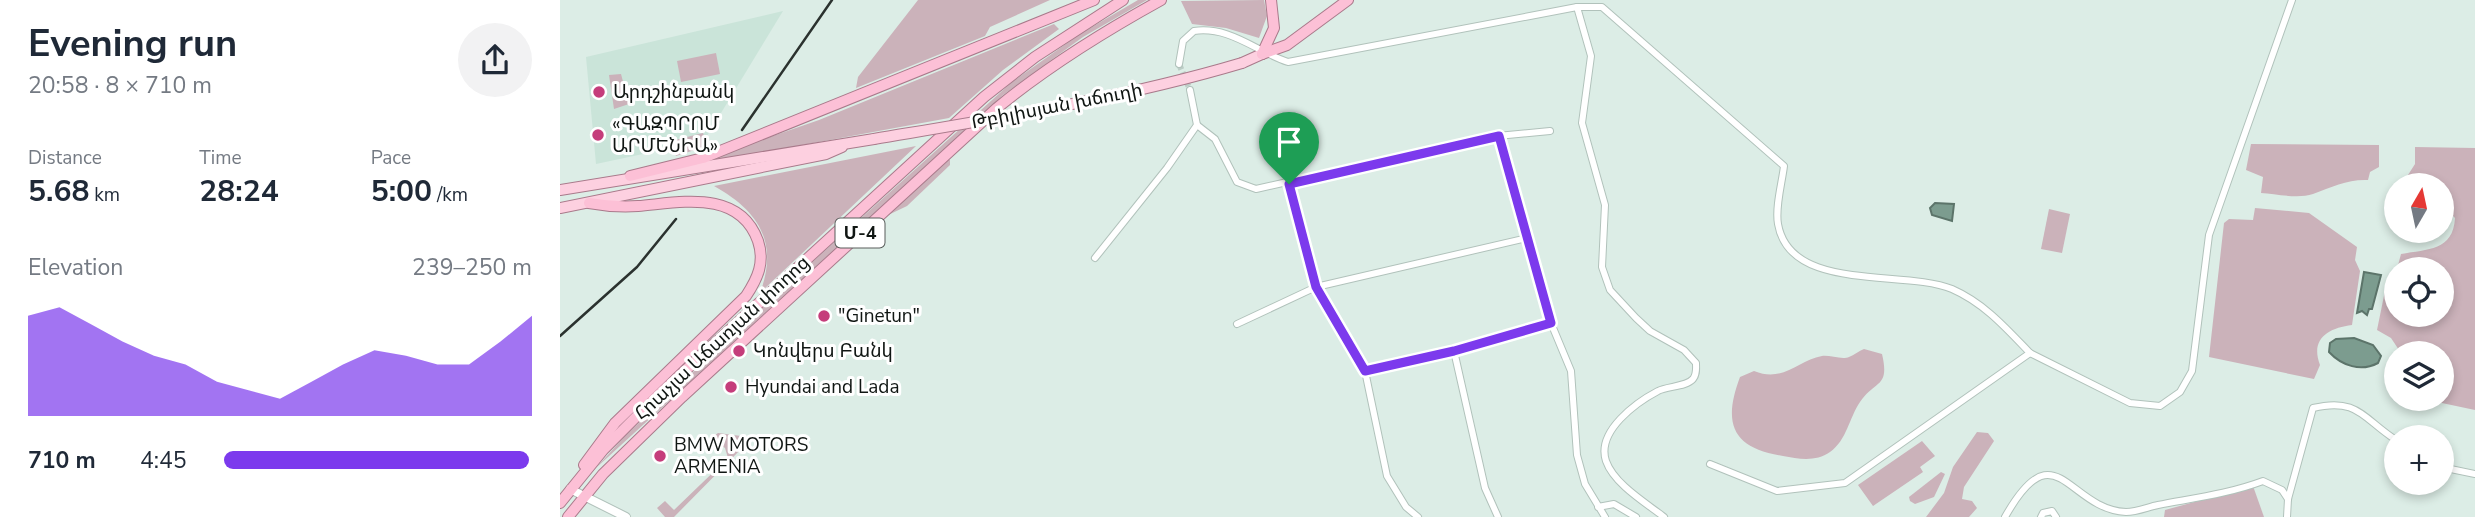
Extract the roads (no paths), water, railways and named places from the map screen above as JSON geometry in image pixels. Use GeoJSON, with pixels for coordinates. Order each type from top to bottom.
{"type":"FeatureCollection","features":[{"type":"Feature","properties":{"kind":"highway"},"geometry":{"type":"LineString","coordinates":[[630,176],[703,158],[1094,0]]}},
{"type":"Feature","properties":{"kind":"highway","name":"Հրաչյա Աճառյան փողոց"},"geometry":{"type":"LineString","coordinates":[[560,503],[579,476],[719,338],[984,97],[1035,57],[1123,0]]}},
{"type":"Feature","properties":{"kind":"highway","name":"Հրաչյա Աճառյան փողոց"},"geometry":{"type":"LineString","coordinates":[[568,517],[583,496],[682,397],[997,108],[1039,74],[1106,30],[1161,0]]}},
{"type":"Feature","properties":{"kind":"highway"},"geometry":{"type":"LineString","coordinates":[[1262,54],[1274,28],[1271,0]]}},
{"type":"Feature","properties":{"kind":"highway"},"geometry":{"type":"LineString","coordinates":[[1262,54],[1287,45],[1348,0]]}},
{"type":"Feature","properties":{"kind":"highway"},"geometry":{"type":"LineString","coordinates":[[579,476],[585,461],[614,422],[746,296],[757,278],[762,262],[756,235],[749,226],[741,217],[709,202],[692,200],[637,206],[589,203]]}},
{"type":"Feature","properties":{"kind":"main road","name":"Թբիլիսյան խճուղի"},"geometry":{"type":"LineString","coordinates":[[560,190],[630,176],[664,175],[1066,107],[1177,82],[1242,63],[1262,54]]}},
{"type":"Feature","properties":{"kind":"main road","name":"Թբիլիսյան խճուղի"},"geometry":{"type":"LineString","coordinates":[[560,208],[826,154],[848,144]]}},
{"type":"Feature","properties":{"kind":"street"},"geometry":{"type":"LineString","coordinates":[[1179,64],[1184,41],[1194,31],[1209,29],[1243,40],[1262,54],[1288,62],[1577,7],[1602,7],[1784,166],[1777,222],[1784,245],[1804,263],[1864,277],[1949,288],[1978,303],[2030,353],[2130,403],[2160,406],[2180,392],[2192,371],[2208,235],[2292,0]]}},
{"type":"Feature","properties":{"kind":"street"},"geometry":{"type":"LineString","coordinates":[[1577,7],[1591,56],[1582,123],[1605,205],[1601,247],[1604,275],[1610,290],[1636,318],[1650,331],[1684,350],[1696,363],[1695,377],[1691,382],[1664,388],[1639,402],[1615,425],[1606,449],[1606,460],[1617,476],[1633,493],[1664,517]]}},
{"type":"Feature","properties":{"kind":"street"},"geometry":{"type":"LineString","coordinates":[[1189,90],[1197,125],[1215,139],[1237,182],[1256,189],[1289,184],[1499,136],[1550,131]]}},
{"type":"Feature","properties":{"kind":"street"},"geometry":{"type":"LineString","coordinates":[[1095,258],[1167,168],[1197,125]]}},
{"type":"Feature","properties":{"kind":"street"},"geometry":{"type":"LineString","coordinates":[[1499,136],[1551,323],[1571,371],[1577,455],[1585,484],[1605,517]]}},
{"type":"Feature","properties":{"kind":"street"},"geometry":{"type":"LineString","coordinates":[[1289,184],[1316,287],[1365,371],[1387,476],[1406,507],[1418,517]]}},
{"type":"Feature","properties":{"kind":"street"},"geometry":{"type":"LineString","coordinates":[[1237,324],[1316,287],[1527,238]]}},
{"type":"Feature","properties":{"kind":"street"},"geometry":{"type":"LineString","coordinates":[[1365,371],[1454,351],[1551,323]]}},
{"type":"Feature","properties":{"kind":"street"},"geometry":{"type":"LineString","coordinates":[[1454,351],[1485,488],[1498,517]]}},
{"type":"Feature","properties":{"kind":"street"},"geometry":{"type":"LineString","coordinates":[[1710,464],[1777,491],[1846,482],[2030,353]]}},
{"type":"Feature","properties":{"kind":"street"},"geometry":{"type":"LineString","coordinates":[[2287,517],[2288,499],[2313,408],[2328,404],[2361,409],[2384,429]]}},
{"type":"Feature","properties":{"kind":"street"},"geometry":{"type":"LineString","coordinates":[[2454,470],[2475,474]]}},
{"type":"Feature","properties":{"kind":"street"},"geometry":{"type":"LineString","coordinates":[[2005,517],[2031,478],[2043,475],[2058,476],[2112,508],[2129,512],[2218,496],[2263,481],[2282,490],[2288,499]]}},
{"type":"Feature","properties":{"kind":"street"},"geometry":{"type":"LineString","coordinates":[[570,489],[626,517]]}},
{"type":"Feature","properties":{"kind":"street"},"geometry":{"type":"LineString","coordinates":[[1598,507],[1614,504],[1636,517]]}},
{"type":"Feature","properties":{"kind":"street"},"geometry":{"type":"LineString","coordinates":[[2041,517],[2043,513],[2052,511],[2056,517]]}},
{"type":"Feature","properties":{"kind":"tunnel"},"geometry":{"type":"LineString","coordinates":[[1179,64],[1190,90]]}},
{"type":"Feature","properties":{"kind":"railway"},"geometry":{"type":"LineString","coordinates":[[742,130],[832,0]]}},
{"type":"Feature","properties":{"kind":"railway"},"geometry":{"type":"LineString","coordinates":[[560,336],[637,267],[676,219]]}},
{"type":"Feature","properties":{"kind":"place","name":"Արդշինբանկ"},"geometry":{"type":"Point","coordinates":[599,92]}},
{"type":"Feature","properties":{"kind":"place","name":"«ԳԱԶՊՐՈՄ ԱՐՄԵՆԻԱ»"},"geometry":{"type":"Point","coordinates":[598,135]}},
{"type":"Feature","properties":{"kind":"place","name":"\"Ginetun\""},"geometry":{"type":"Point","coordinates":[824,316]}},
{"type":"Feature","properties":{"kind":"place","name":"Կոնվերս Բանկ"},"geometry":{"type":"Point","coordinates":[739,351]}},
{"type":"Feature","properties":{"kind":"place","name":"Hyundai and Lada"},"geometry":{"type":"Point","coordinates":[731,387]}},
{"type":"Feature","properties":{"kind":"place","name":"BMW MOTORS ARMENIA"},"geometry":{"type":"Point","coordinates":[660,456]}}]}
